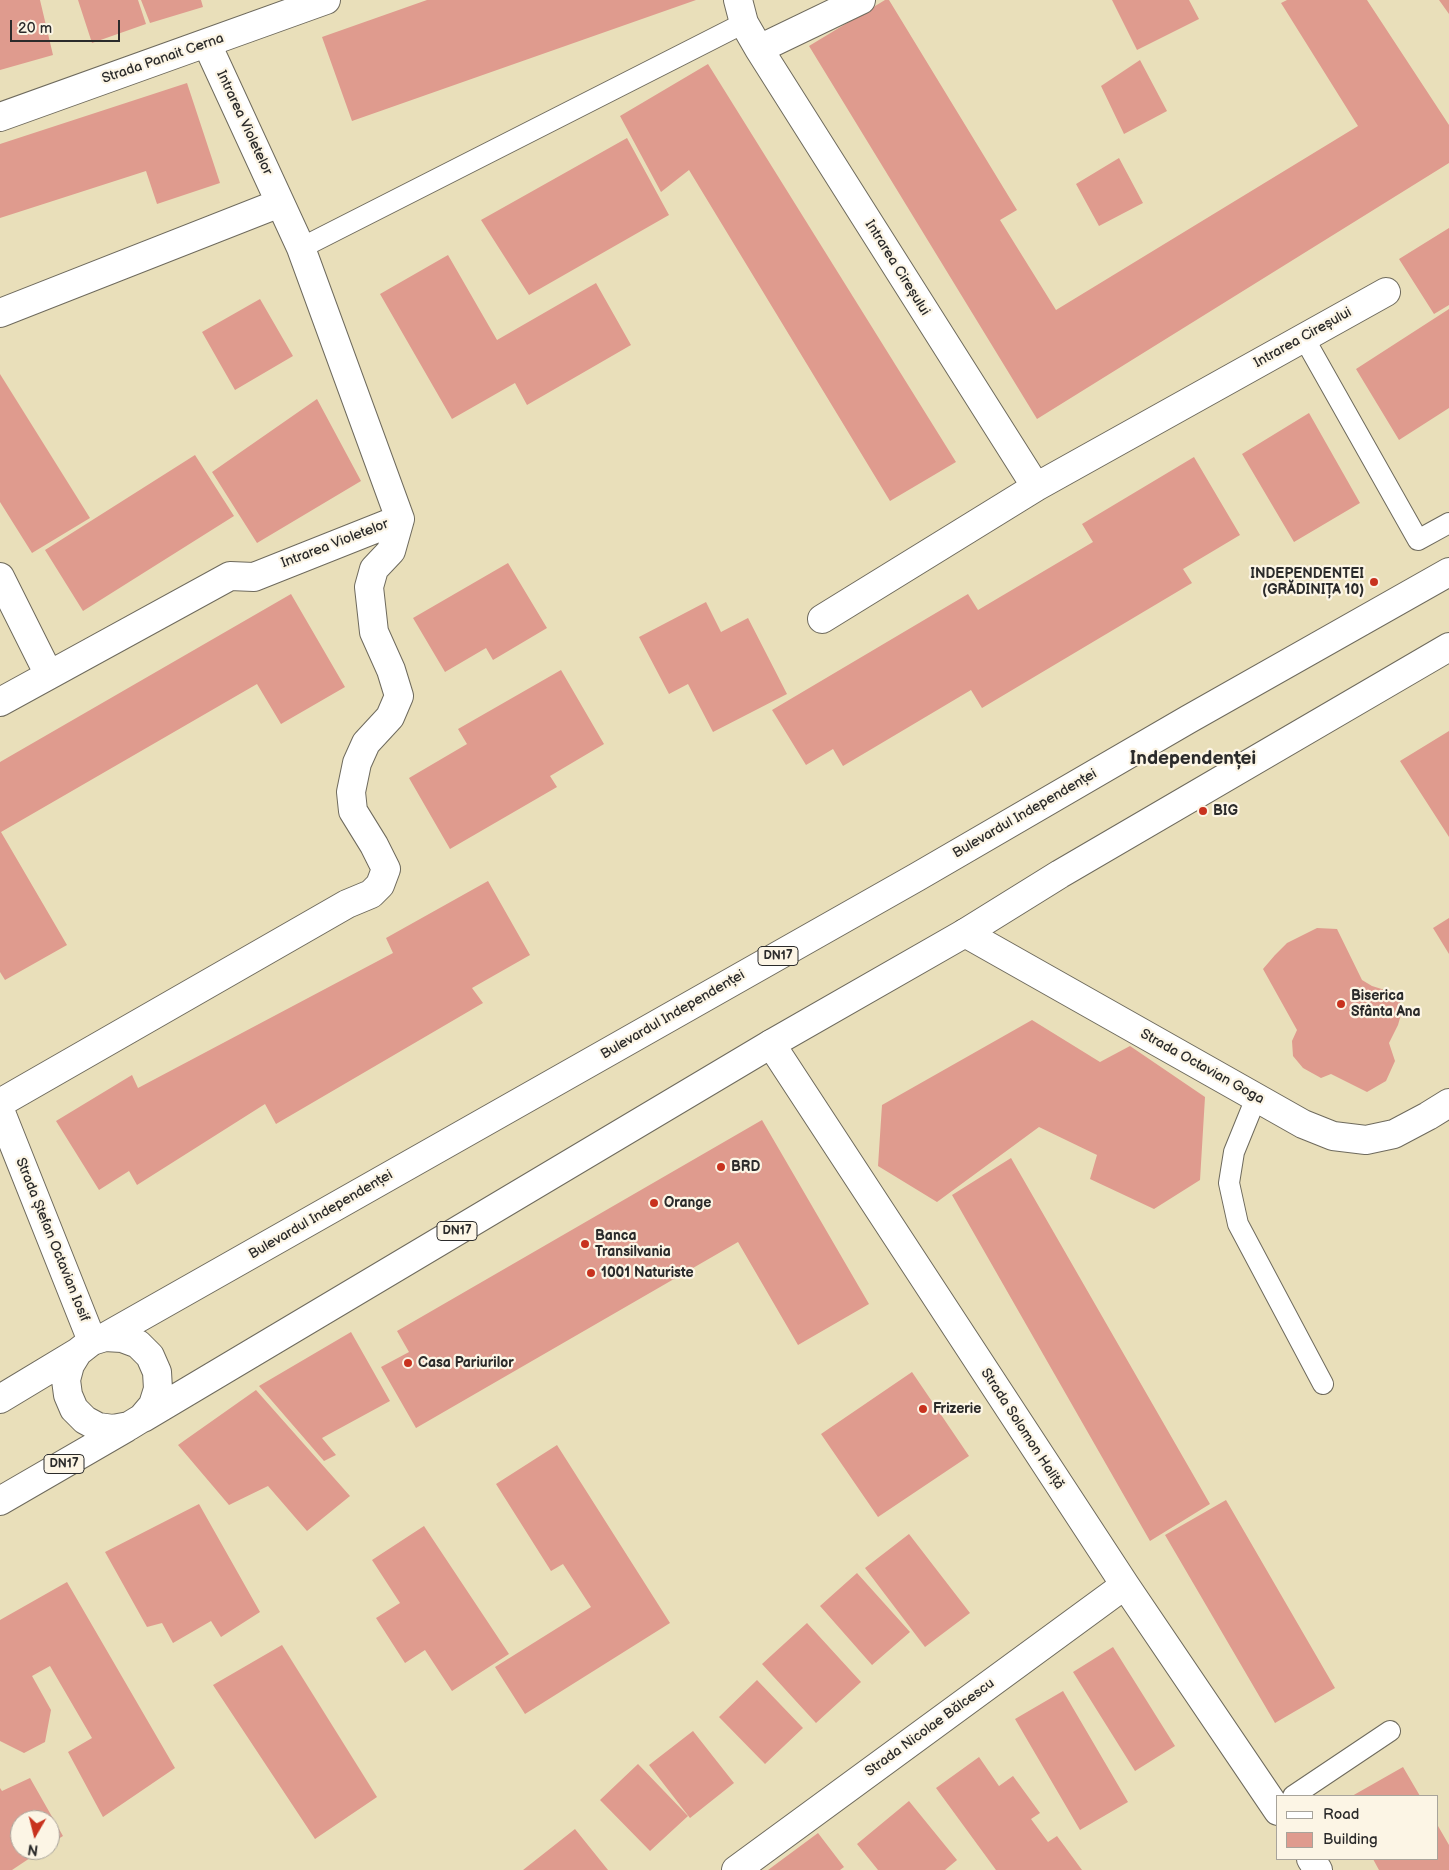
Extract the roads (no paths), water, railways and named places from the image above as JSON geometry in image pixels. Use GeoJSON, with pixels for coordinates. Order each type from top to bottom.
{"type":"FeatureCollection","features":[{"type":"Feature","properties":{"kind":"street","name":"Strada Panait Cerna"},"geometry":{"type":"LineString","coordinates":[[0,116],[207,44],[326,0]]}},
{"type":"Feature","properties":{"kind":"street"},"geometry":{"type":"LineString","coordinates":[[759,49],[861,0]]}},
{"type":"Feature","properties":{"kind":"street","name":"Intrarea Cireșului"},"geometry":{"type":"LineString","coordinates":[[741,11],[759,49],[1036,487]]}},
{"type":"Feature","properties":{"kind":"street","name":"Intrarea Violetelor"},"geometry":{"type":"LineString","coordinates":[[0,702],[230,576],[254,577],[400,519],[301,248],[207,44]]}},
{"type":"Feature","properties":{"kind":"street"},"geometry":{"type":"LineString","coordinates":[[0,313],[280,202]]}},
{"type":"Feature","properties":{"kind":"street","name":"Intrarea Cireșului"},"geometry":{"type":"LineString","coordinates":[[822,619],[1036,487],[1386,292]]}},
{"type":"Feature","properties":{"kind":"street"},"geometry":{"type":"LineString","coordinates":[[0,1103],[338,908],[371,894],[380,885],[386,869],[353,811],[351,792],[357,763],[366,743],[390,717],[399,696],[391,670],[374,632],[369,587],[374,569],[391,550],[400,519]]}},
{"type":"Feature","properties":{"kind":"street","name":"Bulevardul Independenței"},"geometry":{"type":"LineString","coordinates":[[0,1399],[92,1343],[917,877],[1189,718],[1449,572]]}},
{"type":"Feature","properties":{"kind":"street"},"geometry":{"type":"LineString","coordinates":[[0,578],[49,675]]}},
{"type":"Feature","properties":{"kind":"street","name":"DN17"},"geometry":{"type":"LineString","coordinates":[[0,1501],[771,1044],[965,933],[1060,874],[1449,647]]}},
{"type":"Feature","properties":{"kind":"street","name":"Strada Octavian Goga"},"geometry":{"type":"LineString","coordinates":[[965,933],[1303,1124],[1333,1136],[1366,1140],[1394,1134],[1449,1103]]}},
{"type":"Feature","properties":{"kind":"street","name":"Strada Solomon Haliță"},"geometry":{"type":"LineString","coordinates":[[771,1044],[1124,1585],[1276,1798]]}},
{"type":"Feature","properties":{"kind":"street","name":"Strada Ștefan Octavian Iosif"},"geometry":{"type":"LineString","coordinates":[[0,1110],[92,1343]]}},
{"type":"Feature","properties":{"kind":"street","name":"DN17"},"geometry":{"type":"LineString","coordinates":[[122,1338],[138,1344],[150,1356],[157,1372],[158,1389],[153,1406],[135,1422],[113,1429],[98,1427],[85,1420],[74,1409],[68,1395],[66,1380],[70,1365],[92,1343],[122,1338]]}},
{"type":"Feature","properties":{"kind":"street","name":"Strada Nicolae Bălcescu"},"geometry":{"type":"LineString","coordinates":[[736,1870],[1124,1585]]}},
{"type":"Feature","properties":{"kind":"lane"},"geometry":{"type":"LineString","coordinates":[[301,248],[741,11]]}},
{"type":"Feature","properties":{"kind":"lane"},"geometry":{"type":"LineString","coordinates":[[1304,338],[1418,540],[1449,523]]}},
{"type":"Feature","properties":{"kind":"lane"},"geometry":{"type":"LineString","coordinates":[[1256,1098],[1234,1152],[1229,1183],[1238,1224],[1323,1384]]}},
{"type":"Feature","properties":{"kind":"lane"},"geometry":{"type":"LineString","coordinates":[[1296,1795],[1390,1731]]}},
{"type":"Feature","properties":{"kind":"place","name":"INDEPENDENTEI (GRĂDINIȚA 10)"},"geometry":{"type":"Point","coordinates":[1374,582]}},
{"type":"Feature","properties":{"kind":"place","name":"BIG"},"geometry":{"type":"Point","coordinates":[1203,811]}},
{"type":"Feature","properties":{"kind":"place","name":"Biserica Sfânta Ana"},"geometry":{"type":"Point","coordinates":[1341,1004]}},
{"type":"Feature","properties":{"kind":"place","name":"BRD"},"geometry":{"type":"Point","coordinates":[721,1167]}},
{"type":"Feature","properties":{"kind":"place","name":"Orange"},"geometry":{"type":"Point","coordinates":[654,1203]}},
{"type":"Feature","properties":{"kind":"place","name":"Banca Transilvania"},"geometry":{"type":"Point","coordinates":[585,1244]}},
{"type":"Feature","properties":{"kind":"place","name":"1001 Naturiste"},"geometry":{"type":"Point","coordinates":[591,1273]}},
{"type":"Feature","properties":{"kind":"place","name":"Casa Pariurilor"},"geometry":{"type":"Point","coordinates":[408,1363]}},
{"type":"Feature","properties":{"kind":"place","name":"Frizerie"},"geometry":{"type":"Point","coordinates":[923,1409]}},
{"type":"Feature","properties":{"kind":"district","name":"Independenței"},"geometry":{"type":"Point","coordinates":[1193,759]}}]}
